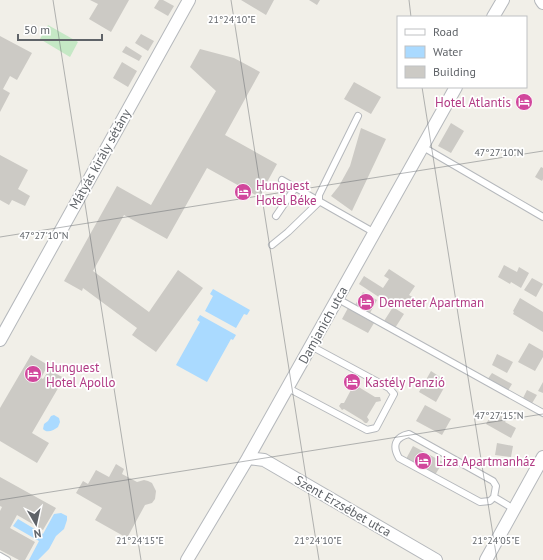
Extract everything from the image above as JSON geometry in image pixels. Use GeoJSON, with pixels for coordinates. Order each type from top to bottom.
{"type":"FeatureCollection","features":[{"type":"Feature","properties":{"kind":"street","name":"Mátyás király sétány"},"geometry":{"type":"LineString","coordinates":[[0,340],[189,0]]}},
{"type":"Feature","properties":{"kind":"street"},"geometry":{"type":"LineString","coordinates":[[494,16],[503,0]]}},
{"type":"Feature","properties":{"kind":"street","name":"Damjanich utca"},"geometry":{"type":"LineString","coordinates":[[187,560],[288,388],[455,88]]}},
{"type":"Feature","properties":{"kind":"street"},"geometry":{"type":"LineString","coordinates":[[486,560],[543,457]]}},
{"type":"Feature","properties":{"kind":"street","name":"Szent Erzsébet utca"},"geometry":{"type":"LineString","coordinates":[[248,458],[264,460],[436,560]]}},
{"type":"Feature","properties":{"kind":"lane"},"geometry":{"type":"LineString","coordinates":[[272,245],[288,232],[319,202],[319,195],[358,116]]}},
{"type":"Feature","properties":{"kind":"lane"},"geometry":{"type":"LineString","coordinates":[[423,147],[543,217]]}},
{"type":"Feature","properties":{"kind":"lane"},"geometry":{"type":"LineString","coordinates":[[282,180],[375,233]]}},
{"type":"Feature","properties":{"kind":"lane"},"geometry":{"type":"LineString","coordinates":[[276,216],[295,188]]}},
{"type":"Feature","properties":{"kind":"lane"},"geometry":{"type":"LineString","coordinates":[[338,298],[543,413]]}},
{"type":"Feature","properties":{"kind":"lane"},"geometry":{"type":"LineString","coordinates":[[288,388],[367,430],[376,428],[394,394],[389,388],[311,346]]}},
{"type":"Feature","properties":{"kind":"lane"},"geometry":{"type":"LineString","coordinates":[[409,434],[493,481],[496,486],[494,497],[490,501],[480,502],[399,458],[395,452],[397,441],[400,437],[409,434]]}},
{"type":"Feature","properties":{"kind":"lane"},"geometry":{"type":"LineString","coordinates":[[494,497],[514,509]]}},
{"type":"Feature","properties":{"kind":"lane"},"geometry":{"type":"LineString","coordinates":[[0,556],[7,560]]}},
{"type":"Feature","properties":{"kind":"green space"},"geometry":{"type":"Polygon","coordinates":[[[48,25],[78,42],[70,57],[40,39],[48,25]]]}},
{"type":"Feature","properties":{"kind":"water"},"geometry":{"type":"Polygon","coordinates":[[[213,289],[250,310],[247,315],[244,314],[236,328],[205,311],[213,296],[210,294],[213,289]]]}},
{"type":"Feature","properties":{"kind":"water"},"geometry":{"type":"Polygon","coordinates":[[[200,315],[236,335],[233,340],[231,339],[207,382],[176,365],[200,322],[197,320],[200,315]]]}},
{"type":"Feature","properties":{"kind":"water"},"geometry":{"type":"Polygon","coordinates":[[[54,415],[59,418],[60,422],[58,427],[50,431],[46,431],[43,429],[44,424],[51,416],[54,415]]]}},
{"type":"Feature","properties":{"kind":"water"},"geometry":{"type":"Polygon","coordinates":[[[61,513],[67,516],[64,529],[56,536],[49,549],[38,560],[29,560],[39,541],[13,526],[18,519],[43,534],[54,514],[61,513]]]}},
{"type":"Feature","properties":{"kind":"building"},"geometry":{"type":"Polygon","coordinates":[[[90,0],[129,0],[111,32],[89,19],[98,4],[90,0]]]}},
{"type":"Feature","properties":{"kind":"building"},"geometry":{"type":"Polygon","coordinates":[[[159,0],[163,0],[174,6],[168,16],[154,8],[159,0]]]}},
{"type":"Feature","properties":{"kind":"building"},"geometry":{"type":"Polygon","coordinates":[[[241,0],[274,0],[266,15],[241,0]]]}},
{"type":"Feature","properties":{"kind":"building"},"geometry":{"type":"Polygon","coordinates":[[[309,0],[320,0],[317,5],[309,0]]]}},
{"type":"Feature","properties":{"kind":"building"},"geometry":{"type":"Polygon","coordinates":[[[141,34],[154,41],[148,51],[135,43],[141,34]]]}},
{"type":"Feature","properties":{"kind":"building"},"geometry":{"type":"Polygon","coordinates":[[[0,36],[32,53],[17,80],[10,76],[3,89],[10,93],[0,112],[0,36]]]}},
{"type":"Feature","properties":{"kind":"building"},"geometry":{"type":"Polygon","coordinates":[[[126,46],[142,56],[139,61],[122,52],[126,46]]]}},
{"type":"Feature","properties":{"kind":"building"},"geometry":{"type":"Polygon","coordinates":[[[200,49],[234,58],[260,72],[225,135],[277,164],[259,197],[207,168],[167,239],[124,215],[93,271],[149,312],[178,270],[203,288],[156,352],[132,335],[137,328],[83,288],[82,291],[64,281],[117,186],[151,205],[216,91],[190,67],[200,49]]]}},
{"type":"Feature","properties":{"kind":"building"},"geometry":{"type":"Polygon","coordinates":[[[122,62],[137,71],[128,87],[113,78],[122,62]]]}},
{"type":"Feature","properties":{"kind":"building"},"geometry":{"type":"Polygon","coordinates":[[[354,82],[381,97],[371,114],[344,99],[354,82]]]}},
{"type":"Feature","properties":{"kind":"building"},"geometry":{"type":"Polygon","coordinates":[[[451,123],[464,131],[451,153],[438,146],[451,123]]]}},
{"type":"Feature","properties":{"kind":"building"},"geometry":{"type":"Polygon","coordinates":[[[361,128],[386,139],[352,211],[331,196],[339,186],[350,166],[361,128]]]}},
{"type":"Feature","properties":{"kind":"building"},"geometry":{"type":"Polygon","coordinates":[[[0,155],[28,170],[18,189],[30,196],[25,206],[12,200],[9,205],[0,200],[0,155]]]}},
{"type":"Feature","properties":{"kind":"building"},"geometry":{"type":"Polygon","coordinates":[[[541,167],[543,168],[542,181],[535,177],[541,167]]]}},
{"type":"Feature","properties":{"kind":"building"},"geometry":{"type":"Polygon","coordinates":[[[504,265],[517,272],[519,267],[529,273],[521,288],[498,277],[504,265]]]}},
{"type":"Feature","properties":{"kind":"building"},"geometry":{"type":"Polygon","coordinates":[[[389,269],[415,286],[409,295],[414,298],[408,308],[394,299],[391,305],[359,284],[364,276],[383,288],[389,279],[384,276],[389,269]]]}},
{"type":"Feature","properties":{"kind":"building"},"geometry":{"type":"Polygon","coordinates":[[[532,278],[543,284],[536,297],[524,290],[532,278]]]}},
{"type":"Feature","properties":{"kind":"building"},"geometry":{"type":"Polygon","coordinates":[[[363,292],[377,300],[370,313],[355,305],[363,292]]]}},
{"type":"Feature","properties":{"kind":"building"},"geometry":{"type":"Polygon","coordinates":[[[520,298],[543,312],[543,332],[513,314],[513,311],[520,298]]]}},
{"type":"Feature","properties":{"kind":"building"},"geometry":{"type":"Polygon","coordinates":[[[393,307],[404,314],[395,328],[384,321],[393,307]]]}},
{"type":"Feature","properties":{"kind":"building"},"geometry":{"type":"Polygon","coordinates":[[[348,308],[374,323],[368,333],[342,319],[348,308]]]}},
{"type":"Feature","properties":{"kind":"building"},"geometry":{"type":"Polygon","coordinates":[[[529,343],[543,351],[543,357],[535,371],[518,362],[529,343]]]}},
{"type":"Feature","properties":{"kind":"building"},"geometry":{"type":"Polygon","coordinates":[[[497,354],[513,362],[507,373],[492,365],[497,354]]]}},
{"type":"Feature","properties":{"kind":"building"},"geometry":{"type":"Polygon","coordinates":[[[31,355],[48,365],[41,378],[43,379],[49,370],[64,378],[32,433],[49,443],[37,463],[0,441],[0,408],[31,355]]]}},
{"type":"Feature","properties":{"kind":"building"},"geometry":{"type":"Polygon","coordinates":[[[431,371],[443,379],[441,383],[445,386],[436,402],[419,392],[431,371]]]}},
{"type":"Feature","properties":{"kind":"building"},"geometry":{"type":"Polygon","coordinates":[[[492,373],[512,384],[507,392],[487,380],[492,373]]]}},
{"type":"Feature","properties":{"kind":"building"},"geometry":{"type":"Polygon","coordinates":[[[353,382],[357,383],[357,386],[375,397],[380,397],[381,401],[376,402],[367,417],[369,420],[367,423],[344,409],[342,410],[339,406],[341,403],[344,403],[352,388],[350,386],[353,382]]]}},
{"type":"Feature","properties":{"kind":"building"},"geometry":{"type":"Polygon","coordinates":[[[543,382],[543,393],[538,391],[543,382]]]}},
{"type":"Feature","properties":{"kind":"building"},"geometry":{"type":"Polygon","coordinates":[[[527,390],[537,395],[531,405],[522,400],[527,390]]]}},
{"type":"Feature","properties":{"kind":"building"},"geometry":{"type":"Polygon","coordinates":[[[425,405],[451,419],[442,435],[416,421],[425,405]]]}},
{"type":"Feature","properties":{"kind":"building"},"geometry":{"type":"Polygon","coordinates":[[[493,412],[507,419],[505,422],[516,428],[511,438],[486,424],[493,412]]]}},
{"type":"Feature","properties":{"kind":"building"},"geometry":{"type":"Polygon","coordinates":[[[497,443],[513,446],[511,457],[495,455],[497,443]]]}},
{"type":"Feature","properties":{"kind":"building"},"geometry":{"type":"Polygon","coordinates":[[[413,446],[443,462],[435,475],[406,459],[413,446]]]}},
{"type":"Feature","properties":{"kind":"building"},"geometry":{"type":"Polygon","coordinates":[[[116,464],[124,469],[122,474],[137,482],[144,480],[152,483],[156,491],[155,499],[152,503],[145,505],[127,538],[95,520],[102,508],[76,493],[83,481],[88,484],[96,470],[109,477],[116,464]]]}},
{"type":"Feature","properties":{"kind":"building"},"geometry":{"type":"Polygon","coordinates":[[[0,477],[56,508],[43,530],[17,515],[10,528],[35,542],[25,560],[19,560],[0,550],[0,511],[2,507],[0,506],[0,477]]]}},
{"type":"Feature","properties":{"kind":"place","name":"Hotel Atlantis"},"geometry":{"type":"Point","coordinates":[524,102]}},
{"type":"Feature","properties":{"kind":"place","name":"Hunguest Hotel Béke"},"geometry":{"type":"Point","coordinates":[243,192]}},
{"type":"Feature","properties":{"kind":"place","name":"Demeter Apartman"},"geometry":{"type":"Point","coordinates":[366,302]}},
{"type":"Feature","properties":{"kind":"place","name":"Hunguest Hotel Apollo"},"geometry":{"type":"Point","coordinates":[33,374]}},
{"type":"Feature","properties":{"kind":"place","name":"Kastély Panzió"},"geometry":{"type":"Point","coordinates":[352,382]}},
{"type":"Feature","properties":{"kind":"place","name":"Liza Apartmanház"},"geometry":{"type":"Point","coordinates":[423,461]}}]}
